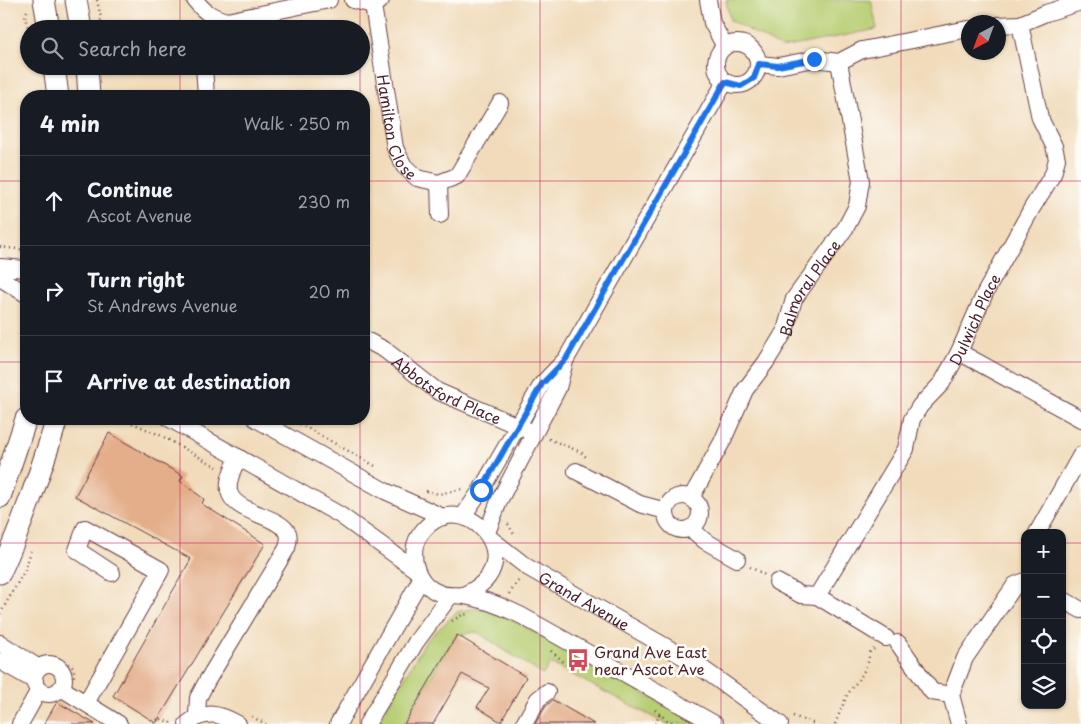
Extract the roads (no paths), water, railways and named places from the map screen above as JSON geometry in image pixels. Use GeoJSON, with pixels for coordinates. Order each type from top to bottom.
{"type":"FeatureCollection","features":[{"type":"Feature","properties":{"kind":"main road"},"geometry":{"type":"LineString","coordinates":[[44,0],[47,20]]}},
{"type":"Feature","properties":{"kind":"main road"},"geometry":{"type":"LineString","coordinates":[[76,0],[79,20]]}},
{"type":"Feature","properties":{"kind":"main road"},"geometry":{"type":"LineString","coordinates":[[55,75],[57,90]]}},
{"type":"Feature","properties":{"kind":"main road"},"geometry":{"type":"LineString","coordinates":[[88,75],[89,90]]}},
{"type":"Feature","properties":{"kind":"main road"},"geometry":{"type":"LineString","coordinates":[[0,497],[24,425]]}},
{"type":"Feature","properties":{"kind":"main road"},"geometry":{"type":"LineString","coordinates":[[0,573],[18,533],[55,425]]}},
{"type":"Feature","properties":{"kind":"street"},"geometry":{"type":"LineString","coordinates":[[195,0],[210,20]]}},
{"type":"Feature","properties":{"kind":"street"},"geometry":{"type":"LineString","coordinates":[[227,20],[329,0]]}},
{"type":"Feature","properties":{"kind":"street"},"geometry":{"type":"LineString","coordinates":[[353,0],[377,2]]}},
{"type":"Feature","properties":{"kind":"street"},"geometry":{"type":"LineString","coordinates":[[708,0],[712,23],[724,45]]}},
{"type":"Feature","properties":{"kind":"street","name":"Hamilton Close"},"geometry":{"type":"LineString","coordinates":[[377,2],[395,148],[404,166],[417,178],[439,183],[457,176],[500,104]]}},
{"type":"Feature","properties":{"kind":"street"},"geometry":{"type":"LineString","coordinates":[[1006,25],[1020,24],[1046,13],[1081,2]]}},
{"type":"Feature","properties":{"kind":"street","name":"Dulwich Place"},"geometry":{"type":"LineString","coordinates":[[817,596],[906,449],[912,420],[920,406],[942,383],[959,352],[985,294],[1032,208],[1053,174],[1057,159],[1054,146],[1040,118],[1020,24]]}},
{"type":"Feature","properties":{"kind":"street"},"geometry":{"type":"LineString","coordinates":[[759,64],[778,66],[814,59],[839,62],[862,50],[961,29]]}},
{"type":"Feature","properties":{"kind":"street"},"geometry":{"type":"LineString","coordinates":[[737,41],[754,49],[759,64],[754,78],[741,86],[725,82],[716,72],[715,57],[724,45],[737,41]]}},
{"type":"Feature","properties":{"kind":"street","name":"Balmoral Place"},"geometry":{"type":"LineString","coordinates":[[691,498],[722,442],[745,390],[766,362],[785,331],[794,299],[846,227],[857,206],[861,181],[839,62]]}},
{"type":"Feature","properties":{"kind":"street"},"geometry":{"type":"LineString","coordinates":[[205,75],[206,90]]}},
{"type":"Feature","properties":{"kind":"street"},"geometry":{"type":"LineString","coordinates":[[338,724],[419,574],[414,553],[418,537],[428,524],[443,517],[463,516],[481,490],[542,384],[566,359],[725,82]]}},
{"type":"Feature","properties":{"kind":"street"},"geometry":{"type":"LineString","coordinates":[[439,183],[440,215]]}},
{"type":"Feature","properties":{"kind":"street"},"geometry":{"type":"LineString","coordinates":[[0,267],[20,269]]}},
{"type":"Feature","properties":{"kind":"street"},"geometry":{"type":"LineString","coordinates":[[0,278],[20,290]]}},
{"type":"Feature","properties":{"kind":"street","name":"Abbotsford Place"},"geometry":{"type":"LineString","coordinates":[[370,342],[385,350],[437,391],[541,436]]}},
{"type":"Feature","properties":{"kind":"street"},"geometry":{"type":"LineString","coordinates":[[959,352],[1081,419]]}},
{"type":"Feature","properties":{"kind":"street"},"geometry":{"type":"LineString","coordinates":[[367,724],[416,642],[436,615],[457,596],[476,590],[487,580],[493,567],[495,553],[489,536],[499,501],[541,436],[566,359]]}},
{"type":"Feature","properties":{"kind":"street"},"geometry":{"type":"LineString","coordinates":[[181,425],[340,515],[419,574],[429,587],[439,593],[500,605],[715,724]]}},
{"type":"Feature","properties":{"kind":"street"},"geometry":{"type":"LineString","coordinates":[[267,425],[385,491],[443,517]]}},
{"type":"Feature","properties":{"kind":"street"},"geometry":{"type":"LineString","coordinates":[[1039,529],[1081,455]]}},
{"type":"Feature","properties":{"kind":"street"},"geometry":{"type":"LineString","coordinates":[[238,457],[231,475],[229,491],[232,499],[281,526],[287,531],[289,538],[287,548],[207,681],[198,698],[192,720],[222,715],[238,724]]}},
{"type":"Feature","properties":{"kind":"street"},"geometry":{"type":"LineString","coordinates":[[576,470],[640,504],[666,511]]}},
{"type":"Feature","properties":{"kind":"street"},"geometry":{"type":"LineString","coordinates":[[680,496],[691,498],[696,503],[700,514],[698,521],[690,528],[681,530],[673,527],[667,520],[666,511],[675,498],[680,496]]}},
{"type":"Feature","properties":{"kind":"street","name":"Grand Avenue"},"geometry":{"type":"LineString","coordinates":[[463,516],[477,522],[489,536],[527,567],[696,664],[780,724]]}},
{"type":"Feature","properties":{"kind":"street"},"geometry":{"type":"LineString","coordinates":[[86,703],[161,570],[85,528],[77,550],[112,572]]}},
{"type":"Feature","properties":{"kind":"street"},"geometry":{"type":"LineString","coordinates":[[690,528],[705,541],[737,559]]}},
{"type":"Feature","properties":{"kind":"street"},"geometry":{"type":"LineString","coordinates":[[777,582],[801,595],[817,596],[892,641],[932,692],[951,696]]}},
{"type":"Feature","properties":{"kind":"street"},"geometry":{"type":"LineString","coordinates":[[959,724],[951,696],[965,658],[1015,585],[1021,583]]}},
{"type":"Feature","properties":{"kind":"street"},"geometry":{"type":"LineString","coordinates":[[1066,601],[1081,610]]}},
{"type":"Feature","properties":{"kind":"street"},"geometry":{"type":"LineString","coordinates":[[0,644],[38,680],[48,694],[61,688],[64,679],[61,670],[53,664],[48,664],[38,680],[20,724]]}},
{"type":"Feature","properties":{"kind":"street"},"geometry":{"type":"LineString","coordinates":[[0,661],[38,680]]}},
{"type":"Feature","properties":{"kind":"street"},"geometry":{"type":"LineString","coordinates":[[61,688],[119,724]]}},
{"type":"Feature","properties":{"kind":"street"},"geometry":{"type":"LineString","coordinates":[[524,724],[538,699],[547,692]]}},
{"type":"Feature","properties":{"kind":"place","name":"Grand Ave East near Ascot Ave"},"geometry":{"type":"Point","coordinates":[578,660]}}]}
